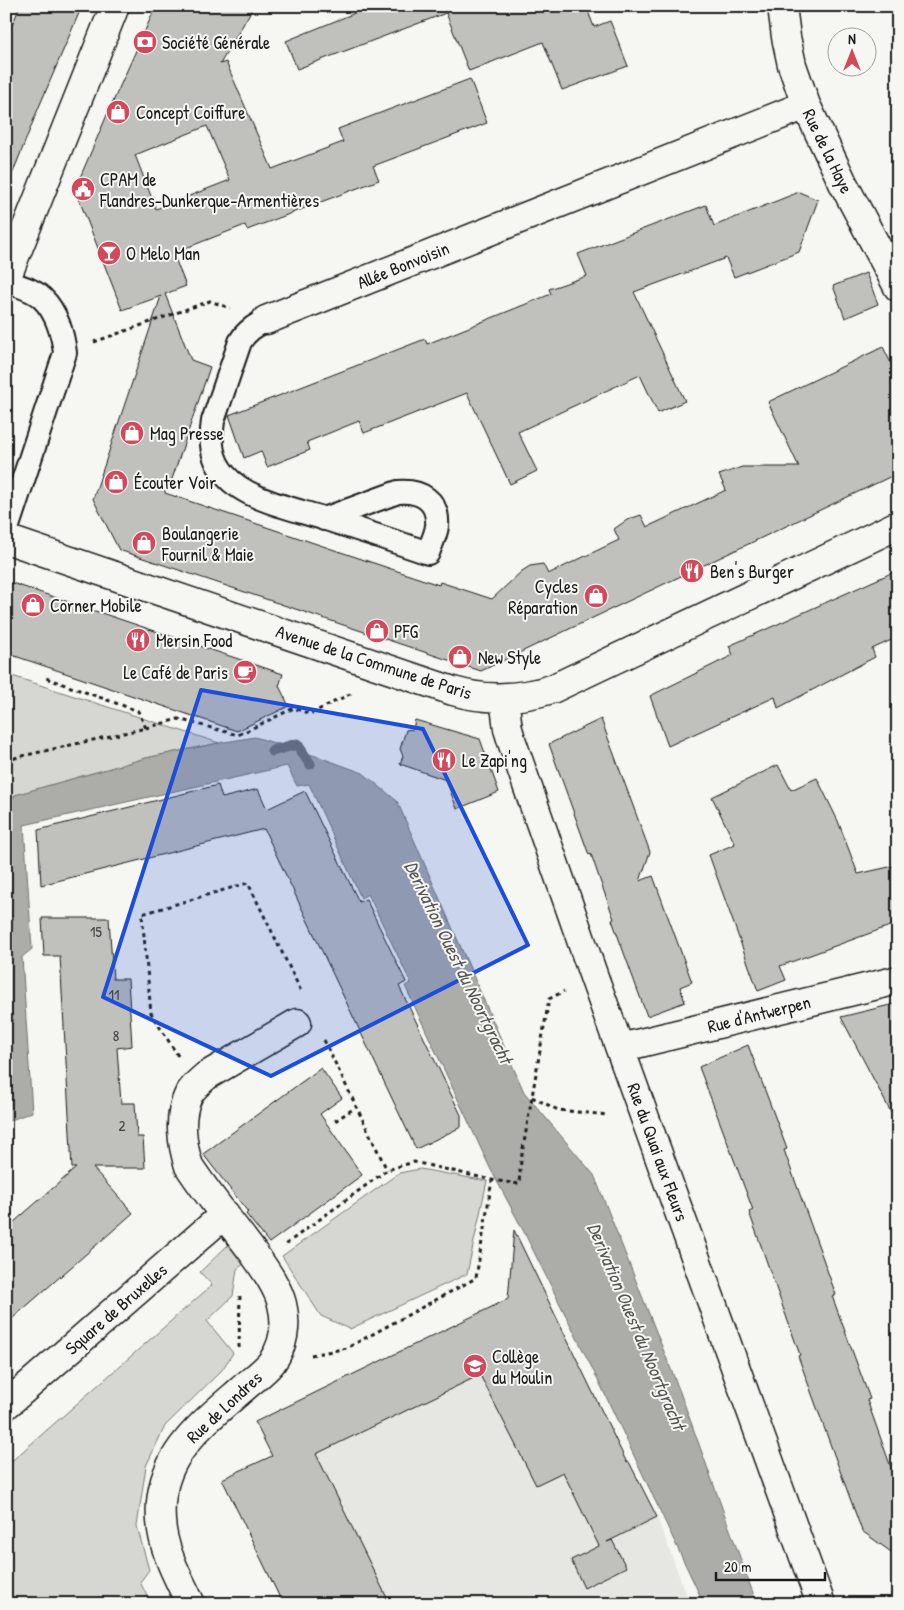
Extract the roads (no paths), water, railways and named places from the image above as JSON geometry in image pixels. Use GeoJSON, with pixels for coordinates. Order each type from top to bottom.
{"type":"FeatureCollection","features":[{"type":"Feature","properties":{"kind":"street"},"geometry":{"type":"LineString","coordinates":[[6,280],[115,6]]}},
{"type":"Feature","properties":{"kind":"street","name":"Rue de la Haye"},"geometry":{"type":"LineString","coordinates":[[782,6],[792,65],[806,105],[843,183],[898,287]]}},
{"type":"Feature","properties":{"kind":"street","name":"Allée Bonvoisin"},"geometry":{"type":"LineString","coordinates":[[266,320],[806,105]]}},
{"type":"Feature","properties":{"kind":"street","name":"Avenue de la Commune de Paris"},"geometry":{"type":"LineString","coordinates":[[6,539],[454,691],[477,697],[504,698],[526,696],[552,689],[898,525]]}},
{"type":"Feature","properties":{"kind":"street","name":"Rue du Quai aux Fleurs"},"geometry":{"type":"LineString","coordinates":[[504,698],[508,729],[512,742],[594,978],[821,1604]]}},
{"type":"Feature","properties":{"kind":"street","name":"Rue d'Antwerpen"},"geometry":{"type":"LineString","coordinates":[[620,1048],[898,980]]}},
{"type":"Feature","properties":{"kind":"street"},"geometry":{"type":"LineString","coordinates":[[225,1214],[189,1166],[185,1153],[182,1122],[188,1096],[206,1076],[296,1024]]}},
{"type":"Feature","properties":{"kind":"street","name":"Rue de Londres"},"geometry":{"type":"LineString","coordinates":[[191,1604],[164,1543],[161,1504],[165,1482],[174,1460],[189,1437],[201,1424],[271,1363],[281,1344],[285,1324],[282,1304],[278,1294],[260,1263],[225,1214]]}},
{"type":"Feature","properties":{"kind":"street","name":"Square de Bruxelles"},"geometry":{"type":"LineString","coordinates":[[6,1405],[225,1214]]}},
{"type":"Feature","properties":{"kind":"lane"},"geometry":{"type":"LineString","coordinates":[[6,280],[34,292],[50,307],[61,331],[65,353],[6,532]]}},
{"type":"Feature","properties":{"kind":"lane","name":"Allée Bonvoisin"},"geometry":{"type":"LineString","coordinates":[[266,320],[253,327],[244,335],[240,342],[213,421],[211,431],[213,454],[225,474],[245,490],[261,498],[324,519]]}},
{"type":"Feature","properties":{"kind":"water"},"geometry":{"type":"Polygon","coordinates":[[[255,737],[363,773],[397,801],[524,1092],[594,1175],[680,1392],[757,1604],[704,1604],[602,1388],[490,1168],[405,986],[411,983],[368,894],[361,898],[309,784],[297,786],[287,766],[24,825],[32,949],[22,957],[32,1112],[6,1122],[6,811],[15,795],[146,758],[255,737]]]}},
{"type":"Feature","properties":{"kind":"waterway","name":"Derivation Ouest du Noortgracht"},"geometry":{"type":"LineString","coordinates":[[272,751],[297,744],[310,764]]}},
{"type":"Feature","properties":{"kind":"place","name":"Société Générale"},"geometry":{"type":"Point","coordinates":[145,42]}},
{"type":"Feature","properties":{"kind":"place","name":"Concept Coiffure"},"geometry":{"type":"Point","coordinates":[118,112]}},
{"type":"Feature","properties":{"kind":"place","name":"CPAM de Flandres-Dunkerque-Armentières"},"geometry":{"type":"Point","coordinates":[83,189]}},
{"type":"Feature","properties":{"kind":"place","name":"O Melo Man"},"geometry":{"type":"Point","coordinates":[109,253]}},
{"type":"Feature","properties":{"kind":"place","name":"Mag Presse"},"geometry":{"type":"Point","coordinates":[132,433]}},
{"type":"Feature","properties":{"kind":"place","name":"Écouter Voir"},"geometry":{"type":"Point","coordinates":[116,482]}},
{"type":"Feature","properties":{"kind":"place","name":"Boulangerie Fournil & Maie"},"geometry":{"type":"Point","coordinates":[144,543]}},
{"type":"Feature","properties":{"kind":"place","name":"Ben's Burger"},"geometry":{"type":"Point","coordinates":[692,571]}},
{"type":"Feature","properties":{"kind":"place","name":"Cycles Réparation"},"geometry":{"type":"Point","coordinates":[596,596]}},
{"type":"Feature","properties":{"kind":"place","name":"Corner Mobile"},"geometry":{"type":"Point","coordinates":[33,605]}},
{"type":"Feature","properties":{"kind":"place","name":"PFG"},"geometry":{"type":"Point","coordinates":[377,631]}},
{"type":"Feature","properties":{"kind":"place","name":"Mersin Food"},"geometry":{"type":"Point","coordinates":[138,640]}},
{"type":"Feature","properties":{"kind":"place","name":"New Style"},"geometry":{"type":"Point","coordinates":[460,657]}},
{"type":"Feature","properties":{"kind":"place","name":"Le Café de Paris"},"geometry":{"type":"Point","coordinates":[245,672]}},
{"type":"Feature","properties":{"kind":"place","name":"Le Zapi'ng"},"geometry":{"type":"Point","coordinates":[444,760]}},
{"type":"Feature","properties":{"kind":"place","name":"Collège du Moulin"},"geometry":{"type":"Point","coordinates":[475,1366]}}]}
